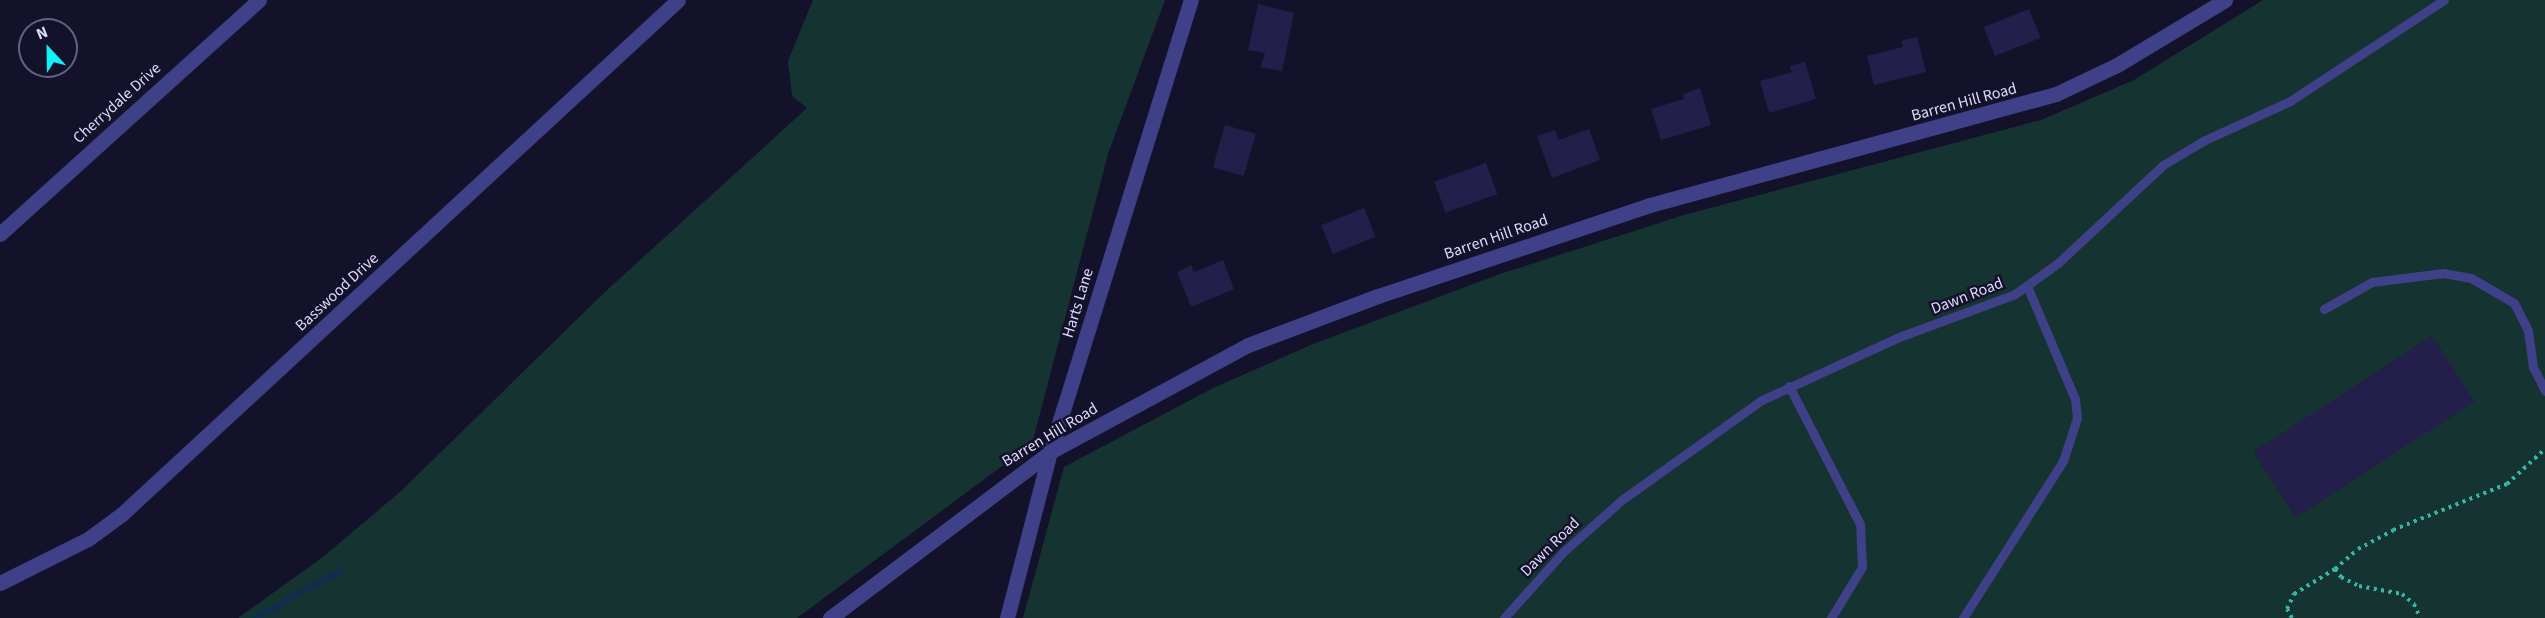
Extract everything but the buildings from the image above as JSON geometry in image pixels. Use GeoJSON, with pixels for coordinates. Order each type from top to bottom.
{"type":"FeatureCollection","features":[{"type":"Feature","properties":{"kind":"street","name":"Cherrydale Drive"},"geometry":{"type":"LineString","coordinates":[[0,234],[258,0]]}},
{"type":"Feature","properties":{"kind":"street","name":"Basswood Drive"},"geometry":{"type":"LineString","coordinates":[[0,583],[78,545],[122,514],[678,0]]}},
{"type":"Feature","properties":{"kind":"street","name":"Harts Lane"},"geometry":{"type":"LineString","coordinates":[[1007,618],[1050,452],[1191,0]]}},
{"type":"Feature","properties":{"kind":"street","name":"Barren Hill Road"},"geometry":{"type":"LineString","coordinates":[[830,618],[1050,452],[1248,345],[1378,296],[1650,205],[2055,94],[2117,65],[2225,0]]}},
{"type":"Feature","properties":{"kind":"lane","name":"Dawn Road"},"geometry":{"type":"LineString","coordinates":[[1504,618],[1563,552],[1623,499],[1762,400],[1899,338],[2000,302],[2027,286],[2163,165],[2309,90],[2444,0]]}},
{"type":"Feature","properties":{"kind":"lane"},"geometry":{"type":"LineString","coordinates":[[2324,309],[2372,282],[2443,273],[2471,278],[2514,303],[2528,331],[2533,367],[2545,391]]}},
{"type":"Feature","properties":{"kind":"lane"},"geometry":{"type":"LineString","coordinates":[[1963,618],[2063,461],[2077,418],[2075,399],[2027,286]]}},
{"type":"Feature","properties":{"kind":"lane"},"geometry":{"type":"LineString","coordinates":[[1789,386],[1860,524],[1862,567],[1831,618]]}},
{"type":"Feature","properties":{"kind":"path"},"geometry":{"type":"LineString","coordinates":[[2292,618],[2287,609],[2294,594],[2335,569],[2358,549],[2392,530],[2506,484],[2545,449]]}},
{"type":"Feature","properties":{"kind":"path"},"geometry":{"type":"LineString","coordinates":[[2335,569],[2341,577],[2359,586],[2402,594],[2414,604],[2420,618]]}},
{"type":"Feature","properties":{"kind":"green space"},"geometry":{"type":"Polygon","coordinates":[[[813,0],[1165,0],[1108,154],[1032,444],[797,618],[238,618],[323,557],[401,491],[606,291],[807,108],[792,96],[788,61],[813,0]]]}},
{"type":"Feature","properties":{"kind":"green space"},"geometry":{"type":"Polygon","coordinates":[[[2263,0],[2545,0],[2545,618],[1023,618],[1064,467],[1213,388],[1313,344],[1500,274],[1684,215],[2041,120],[2134,80],[2263,0]]]}},
{"type":"Feature","properties":{"kind":"waterway"},"geometry":{"type":"LineString","coordinates":[[255,618],[340,571]]}}]}
